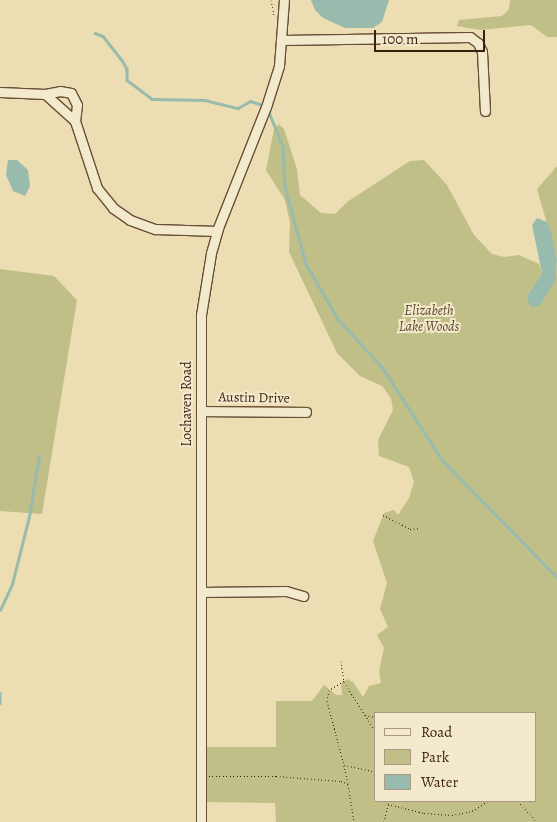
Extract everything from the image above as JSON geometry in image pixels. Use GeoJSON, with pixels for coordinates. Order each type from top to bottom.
{"type":"FeatureCollection","features":[{"type":"Feature","properties":{"kind":"street","name":"Lochaven Road"},"geometry":{"type":"LineString","coordinates":[[201,822],[201,315],[217,231],[266,107],[279,66],[284,0]]}},
{"type":"Feature","properties":{"kind":"street"},"geometry":{"type":"LineString","coordinates":[[282,40],[470,37],[478,43],[482,52],[485,111]]}},
{"type":"Feature","properties":{"kind":"street"},"geometry":{"type":"LineString","coordinates":[[0,92],[46,94],[60,91],[71,93],[77,105],[75,121],[97,188],[114,208],[130,220],[155,229],[217,231]]}},
{"type":"Feature","properties":{"kind":"street"},"geometry":{"type":"LineString","coordinates":[[46,94],[75,121]]}},
{"type":"Feature","properties":{"kind":"street","name":"Austin Drive"},"geometry":{"type":"LineString","coordinates":[[201,410],[306,412]]}},
{"type":"Feature","properties":{"kind":"street"},"geometry":{"type":"LineString","coordinates":[[201,592],[286,591],[303,596]]}},
{"type":"Feature","properties":{"kind":"path"},"geometry":{"type":"LineString","coordinates":[[271,0],[274,16]]}},
{"type":"Feature","properties":{"kind":"path"},"geometry":{"type":"LineString","coordinates":[[383,515],[410,529],[420,528]]}},
{"type":"Feature","properties":{"kind":"path"},"geometry":{"type":"LineString","coordinates":[[341,661],[344,681],[374,729]]}},
{"type":"Feature","properties":{"kind":"path"},"geometry":{"type":"LineString","coordinates":[[344,681],[329,690],[327,701],[344,765],[354,822]]}},
{"type":"Feature","properties":{"kind":"path"},"geometry":{"type":"LineString","coordinates":[[365,715],[374,717]]}},
{"type":"Feature","properties":{"kind":"path"},"geometry":{"type":"LineString","coordinates":[[344,765],[374,772]]}},
{"type":"Feature","properties":{"kind":"path"},"geometry":{"type":"LineString","coordinates":[[201,776],[276,776],[348,784]]}},
{"type":"Feature","properties":{"kind":"path"},"geometry":{"type":"LineString","coordinates":[[384,822],[388,804],[424,813],[452,815],[472,811],[486,802]]}},
{"type":"Feature","properties":{"kind":"path"},"geometry":{"type":"LineString","coordinates":[[519,802],[537,822]]}},
{"type":"Feature","properties":{"kind":"green space"},"geometry":{"type":"Polygon","coordinates":[[[510,0],[557,0],[557,37],[547,37],[531,25],[480,30],[457,26],[459,20],[502,16],[509,9],[510,0]]]}},
{"type":"Feature","properties":{"kind":"green space","name":"Elizabeth Lake Woods"},"geometry":{"type":"Polygon","coordinates":[[[279,124],[284,129],[297,169],[300,195],[321,213],[335,214],[347,202],[410,161],[424,160],[447,185],[474,235],[492,254],[504,257],[519,255],[539,264],[542,273],[528,295],[528,303],[556,279],[557,261],[557,822],[276,822],[275,803],[206,802],[207,747],[276,747],[276,701],[312,701],[324,685],[336,695],[342,695],[341,684],[347,679],[353,682],[363,697],[369,686],[381,683],[379,671],[384,648],[377,635],[388,627],[380,609],[387,583],[373,541],[384,513],[394,510],[398,515],[409,498],[414,482],[409,467],[379,456],[378,440],[393,410],[391,398],[382,386],[360,376],[337,353],[289,252],[290,223],[285,200],[266,170],[274,129],[279,124]]]}},
{"type":"Feature","properties":{"kind":"green space"},"geometry":{"type":"Polygon","coordinates":[[[557,166],[557,258],[537,189],[557,166]]]}},
{"type":"Feature","properties":{"kind":"green space"},"geometry":{"type":"Polygon","coordinates":[[[0,269],[54,276],[77,300],[42,514],[0,511],[0,269]]]}},
{"type":"Feature","properties":{"kind":"water"},"geometry":{"type":"Polygon","coordinates":[[[311,0],[389,0],[382,22],[373,28],[345,28],[323,18],[315,10],[311,0]]]}},
{"type":"Feature","properties":{"kind":"water"},"geometry":{"type":"Polygon","coordinates":[[[8,160],[17,160],[28,170],[30,186],[25,196],[13,191],[6,175],[8,160]]]}},
{"type":"Feature","properties":{"kind":"water"},"geometry":{"type":"Polygon","coordinates":[[[537,218],[547,222],[557,258],[556,279],[541,304],[533,308],[528,303],[528,295],[542,273],[532,225],[537,218]]]}},
{"type":"Feature","properties":{"kind":"waterway"},"geometry":{"type":"LineString","coordinates":[[95,33],[103,36],[122,60],[127,69],[127,80],[152,99],[205,100],[238,108],[250,101],[263,105]]}},
{"type":"Feature","properties":{"kind":"waterway"},"geometry":{"type":"LineString","coordinates":[[269,112],[283,147],[285,187],[306,264],[338,319],[382,367],[443,461],[557,577]]}},
{"type":"Feature","properties":{"kind":"waterway"},"geometry":{"type":"LineString","coordinates":[[0,610],[12,584],[29,517],[39,456]]}},
{"type":"Feature","properties":{"kind":"waterway"},"geometry":{"type":"LineString","coordinates":[[0,693],[0,703]]}}]}
